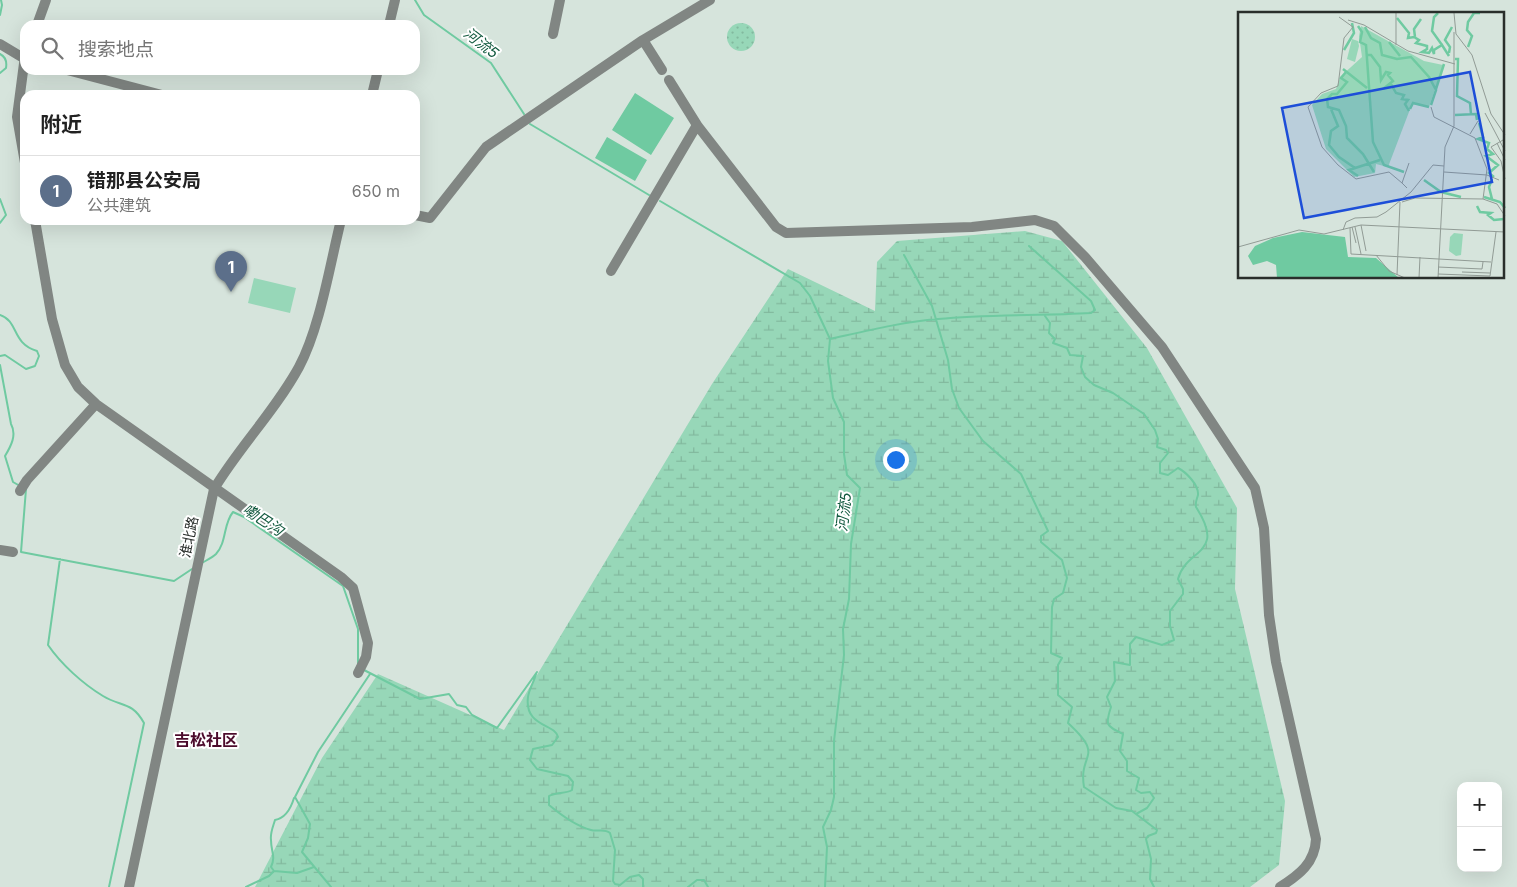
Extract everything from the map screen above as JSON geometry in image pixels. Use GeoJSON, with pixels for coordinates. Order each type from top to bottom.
{"type":"FeatureCollection","features":[{"type":"Feature","properties":{"kind":"street"},"geometry":{"type":"LineString","coordinates":[[39,20],[46,0]]}},
{"type":"Feature","properties":{"kind":"street"},"geometry":{"type":"LineString","coordinates":[[390,20],[395,0]]}},
{"type":"Feature","properties":{"kind":"street"},"geometry":{"type":"LineString","coordinates":[[553,34],[560,0]]}},
{"type":"Feature","properties":{"kind":"street"},"geometry":{"type":"LineString","coordinates":[[420,216],[430,218],[486,146],[643,40],[710,0]]}},
{"type":"Feature","properties":{"kind":"street"},"geometry":{"type":"LineString","coordinates":[[643,40],[662,70]]}},
{"type":"Feature","properties":{"kind":"street"},"geometry":{"type":"LineString","coordinates":[[0,44],[20,55]]}},
{"type":"Feature","properties":{"kind":"street"},"geometry":{"type":"LineString","coordinates":[[21,90],[23,75]]}},
{"type":"Feature","properties":{"kind":"street"},"geometry":{"type":"LineString","coordinates":[[86,75],[143,90]]}},
{"type":"Feature","properties":{"kind":"street"},"geometry":{"type":"LineString","coordinates":[[373,90],[377,75]]}},
{"type":"Feature","properties":{"kind":"street"},"geometry":{"type":"LineString","coordinates":[[668,80],[697,125],[780,231],[801,233],[972,227],[1035,220],[1054,226],[1086,257],[1162,347],[1248,476],[1259,504],[1266,548],[1269,615],[1276,662],[1316,838],[1314,854],[1310,861],[1298,875],[1280,887]]}},
{"type":"Feature","properties":{"kind":"street"},"geometry":{"type":"LineString","coordinates":[[20,95],[17,117],[20,134]]}},
{"type":"Feature","properties":{"kind":"street"},"geometry":{"type":"LineString","coordinates":[[611,271],[697,125]]}},
{"type":"Feature","properties":{"kind":"street"},"geometry":{"type":"LineString","coordinates":[[36,225],[60,351],[65,365],[78,387],[96,404],[341,577],[352,588],[368,643],[361,669]]}},
{"type":"Feature","properties":{"kind":"street","name":"淮北路"},"geometry":{"type":"LineString","coordinates":[[129,887],[214,489],[225,470],[280,400],[300,365],[312,338],[340,225]]}},
{"type":"Feature","properties":{"kind":"street"},"geometry":{"type":"LineString","coordinates":[[20,491],[27,480],[96,404]]}},
{"type":"Feature","properties":{"kind":"street"},"geometry":{"type":"LineString","coordinates":[[0,550],[13,552]]}},
{"type":"Feature","properties":{"kind":"green space"},"geometry":{"type":"Polygon","coordinates":[[[741,23],[751,27],[755,37],[751,47],[741,51],[731,47],[727,37],[731,27],[741,23]]]}},
{"type":"Feature","properties":{"kind":"green space"},"geometry":{"type":"Polygon","coordinates":[[[1025,231],[1062,241],[1147,348],[1237,508],[1235,589],[1285,801],[1279,865],[1250,887],[255,887],[322,758],[378,674],[504,730],[712,384],[788,269],[875,311],[877,262],[897,241],[1025,231]]]}},
{"type":"Feature","properties":{"kind":"green space"},"geometry":{"type":"Polygon","coordinates":[[[254,278],[296,288],[290,313],[248,303],[254,278]]]}},
{"type":"Feature","properties":{"kind":"shaded area"},"geometry":{"type":"Polygon","coordinates":[[[635,93],[674,118],[651,155],[612,130],[635,93]]]}},
{"type":"Feature","properties":{"kind":"shaded area"},"geometry":{"type":"Polygon","coordinates":[[[607,137],[647,160],[635,181],[595,158],[607,137]]]}},
{"type":"Feature","properties":{"kind":"waterway","name":"嘞巴沟"},"geometry":{"type":"LineString","coordinates":[[0,15],[1,0]]}},
{"type":"Feature","properties":{"kind":"waterway","name":"河流5"},"geometry":{"type":"LineString","coordinates":[[415,0],[424,15],[491,63],[524,114]]}},
{"type":"Feature","properties":{"kind":"waterway","name":"嘞巴沟"},"geometry":{"type":"LineString","coordinates":[[0,54],[5,58],[6,64],[6,68],[0,73]]}},
{"type":"Feature","properties":{"kind":"waterway","name":"河流5"},"geometry":{"type":"LineString","coordinates":[[530,124],[649,195]]}},
{"type":"Feature","properties":{"kind":"waterway","name":"嘞巴沟"},"geometry":{"type":"LineString","coordinates":[[0,199],[6,215],[0,223]]}},
{"type":"Feature","properties":{"kind":"waterway","name":"河流5"},"geometry":{"type":"LineString","coordinates":[[660,201],[800,283],[810,296],[830,339],[828,361],[833,398],[844,422],[844,454],[847,475],[860,488],[851,544],[849,599],[843,629],[844,655],[834,741],[834,797],[831,810],[823,827],[827,847],[825,887]]}},
{"type":"Feature","properties":{"kind":"waterway"},"geometry":{"type":"LineString","coordinates":[[830,339],[924,320],[976,316],[1091,313],[1095,310],[1091,301],[1029,246]]}},
{"type":"Feature","properties":{"kind":"waterway"},"geometry":{"type":"LineString","coordinates":[[904,255],[932,306],[948,360],[952,389],[959,408],[983,441],[1021,474],[1048,531],[1041,536],[1041,542],[1062,560],[1067,578],[1063,593],[1054,599],[1052,607],[1051,653],[1062,658],[1058,665],[1058,695],[1072,707],[1068,723],[1086,743],[1088,749],[1083,776],[1084,787],[1116,808],[1132,811],[1157,830],[1156,833],[1148,836],[1146,839],[1151,859],[1150,879],[1154,887]]}},
{"type":"Feature","properties":{"kind":"waterway","name":"嘞巴沟"},"geometry":{"type":"LineString","coordinates":[[0,315],[10,322],[23,343],[37,351],[39,356],[35,366],[26,369],[5,355],[0,356]]}},
{"type":"Feature","properties":{"kind":"waterway"},"geometry":{"type":"LineString","coordinates":[[1045,316],[1050,323],[1049,333],[1055,339],[1053,343],[1067,348],[1070,355],[1083,356],[1081,367],[1085,377],[1094,385],[1113,393],[1144,414],[1155,430],[1158,439],[1157,447],[1166,450],[1168,453],[1160,463],[1160,473],[1168,475],[1178,468],[1191,479],[1198,491],[1196,507],[1207,534],[1206,543],[1182,569],[1178,579],[1183,589],[1183,594],[1170,611],[1170,626],[1174,640],[1162,645],[1136,637],[1130,644],[1130,665],[1114,662],[1115,681],[1107,697],[1111,707],[1108,724],[1123,734],[1120,751],[1127,761],[1127,771],[1139,778],[1136,790],[1141,793],[1150,792],[1154,798],[1147,808],[1136,814]]}},
{"type":"Feature","properties":{"kind":"waterway","name":"嘞巴沟"},"geometry":{"type":"LineString","coordinates":[[0,365],[13,428],[11,444],[5,456],[13,482],[20,486]]}},
{"type":"Feature","properties":{"kind":"waterway","name":"嘞巴沟"},"geometry":{"type":"LineString","coordinates":[[26,489],[21,552],[174,581],[192,569]]}},
{"type":"Feature","properties":{"kind":"waterway","name":"嘞巴沟"},"geometry":{"type":"LineString","coordinates":[[202,563],[215,555],[219,549],[233,512],[244,517],[343,586],[358,629],[358,666]]}},
{"type":"Feature","properties":{"kind":"waterway"},"geometry":{"type":"LineString","coordinates":[[60,559],[48,645],[80,680],[103,696],[126,705],[135,711],[144,723],[109,887]]}},
{"type":"Feature","properties":{"kind":"waterway"},"geometry":{"type":"LineString","coordinates":[[364,670],[420,699],[449,694],[457,705],[466,707],[472,715],[497,728],[537,672]]}},
{"type":"Feature","properties":{"kind":"waterway","name":"嘞巴沟"},"geometry":{"type":"LineString","coordinates":[[331,887],[302,852],[308,838],[310,824],[295,797],[318,752],[370,674]]}},
{"type":"Feature","properties":{"kind":"waterway"},"geometry":{"type":"LineString","coordinates":[[536,674],[528,697],[528,707],[535,719],[552,729],[558,737],[552,745],[533,749],[530,760],[537,769],[568,776],[573,782],[572,790],[549,796],[549,805],[580,826],[610,833],[615,850],[613,881],[615,884],[620,885],[630,877],[639,875],[643,879],[643,887]]}},
{"type":"Feature","properties":{"kind":"waterway"},"geometry":{"type":"LineString","coordinates":[[274,871],[271,867],[273,857],[271,844],[272,830],[275,820],[288,812],[294,798]]}},
{"type":"Feature","properties":{"kind":"waterway"},"geometry":{"type":"LineString","coordinates":[[274,871],[297,873],[314,867]]}},
{"type":"Feature","properties":{"kind":"waterway"},"geometry":{"type":"LineString","coordinates":[[246,887],[269,876],[274,871]]}},
{"type":"Feature","properties":{"kind":"waterway"},"geometry":{"type":"LineString","coordinates":[[688,887],[697,880],[704,880],[708,887]]}},
{"type":"Feature","properties":{"kind":"place","name":"错那县公安局"},"geometry":{"type":"Point","coordinates":[231,292]}},
{"type":"Feature","properties":{"kind":"district","name":"吉松社区"},"geometry":{"type":"Point","coordinates":[206,740]}}]}
